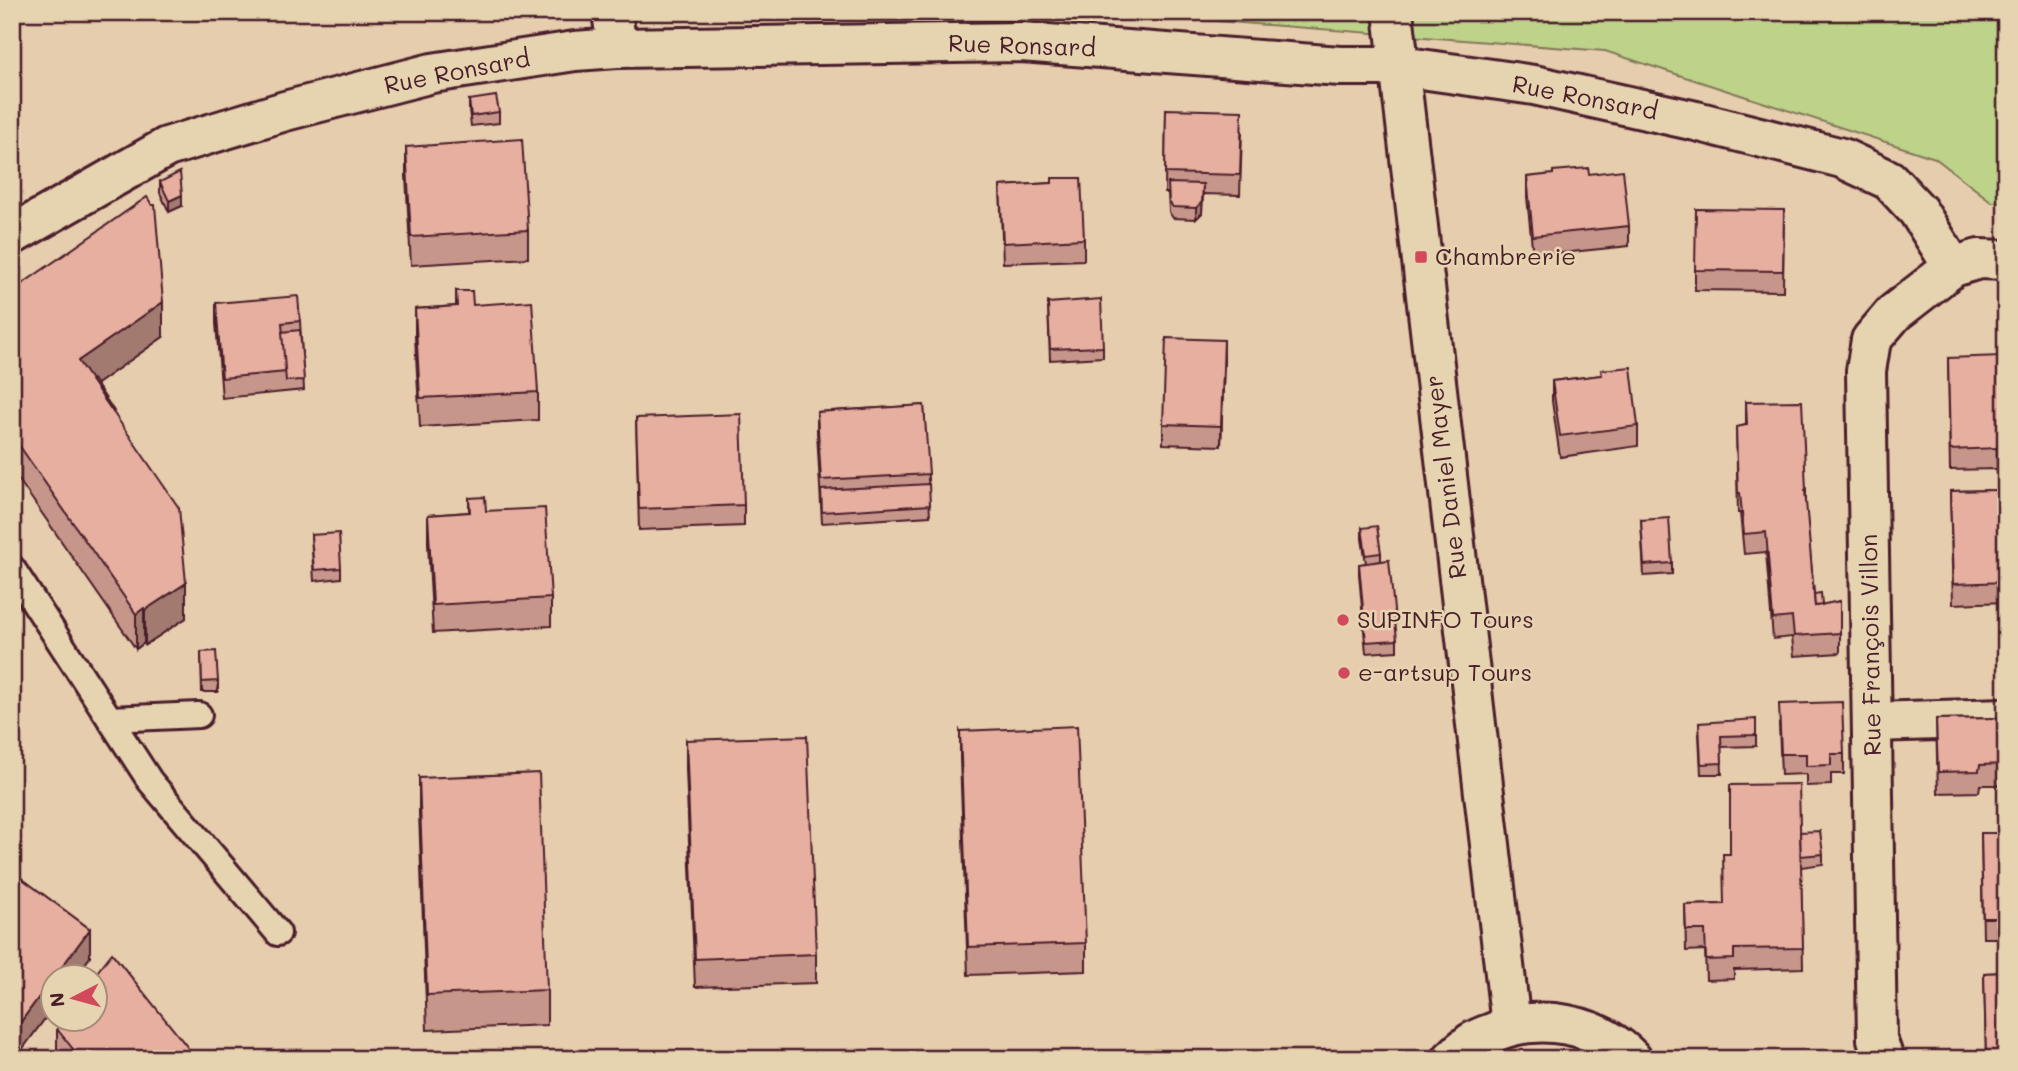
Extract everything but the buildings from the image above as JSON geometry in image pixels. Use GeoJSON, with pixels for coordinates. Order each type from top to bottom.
{"type":"FeatureCollection","features":[{"type":"Feature","properties":{"kind":"street","name":"Rue Daniel Mayer"},"geometry":{"type":"LineString","coordinates":[[1394,12],[1511,1025]]}},
{"type":"Feature","properties":{"kind":"street","name":"Rue Ronsard"},"geometry":{"type":"LineString","coordinates":[[12,235],[167,147],[285,111],[432,73],[575,51],[614,30],[1021,42],[1340,66],[1400,66],[1534,85],[1696,121],[1842,158],[1889,180],[1918,211],[1953,267]]}},
{"type":"Feature","properties":{"kind":"street"},"geometry":{"type":"LineString","coordinates":[[1953,267],[1979,259],[2006,260]]}},
{"type":"Feature","properties":{"kind":"street","name":"Rue François Villon"},"geometry":{"type":"LineString","coordinates":[[1884,1059],[1877,1040],[1866,371],[1871,340],[1894,313],[1953,267]]}},
{"type":"Feature","properties":{"kind":"street"},"geometry":{"type":"LineString","coordinates":[[1872,722],[2006,718]]}},
{"type":"Feature","properties":{"kind":"street"},"geometry":{"type":"LineString","coordinates":[[1452,1059],[1474,1040],[1511,1025],[1550,1021],[1588,1030],[1622,1048],[1632,1059]]}},
{"type":"Feature","properties":{"kind":"lane"},"geometry":{"type":"LineString","coordinates":[[12,568],[150,781],[278,933]]}},
{"type":"Feature","properties":{"kind":"lane"},"geometry":{"type":"LineString","coordinates":[[110,719],[200,715]]}},
{"type":"Feature","properties":{"kind":"green space"},"geometry":{"type":"Polygon","coordinates":[[[1100,12],[2006,12],[2006,203],[1992,202],[1935,158],[1605,51],[1100,12]]]}},
{"type":"Feature","properties":{"kind":"place","name":"Chambrerie"},"geometry":{"type":"Point","coordinates":[1421,257]}},
{"type":"Feature","properties":{"kind":"place","name":"SUPINFO Tours"},"geometry":{"type":"Point","coordinates":[1343,620]}},
{"type":"Feature","properties":{"kind":"place","name":"e-artsup Tours"},"geometry":{"type":"Point","coordinates":[1344,673]}}]}
